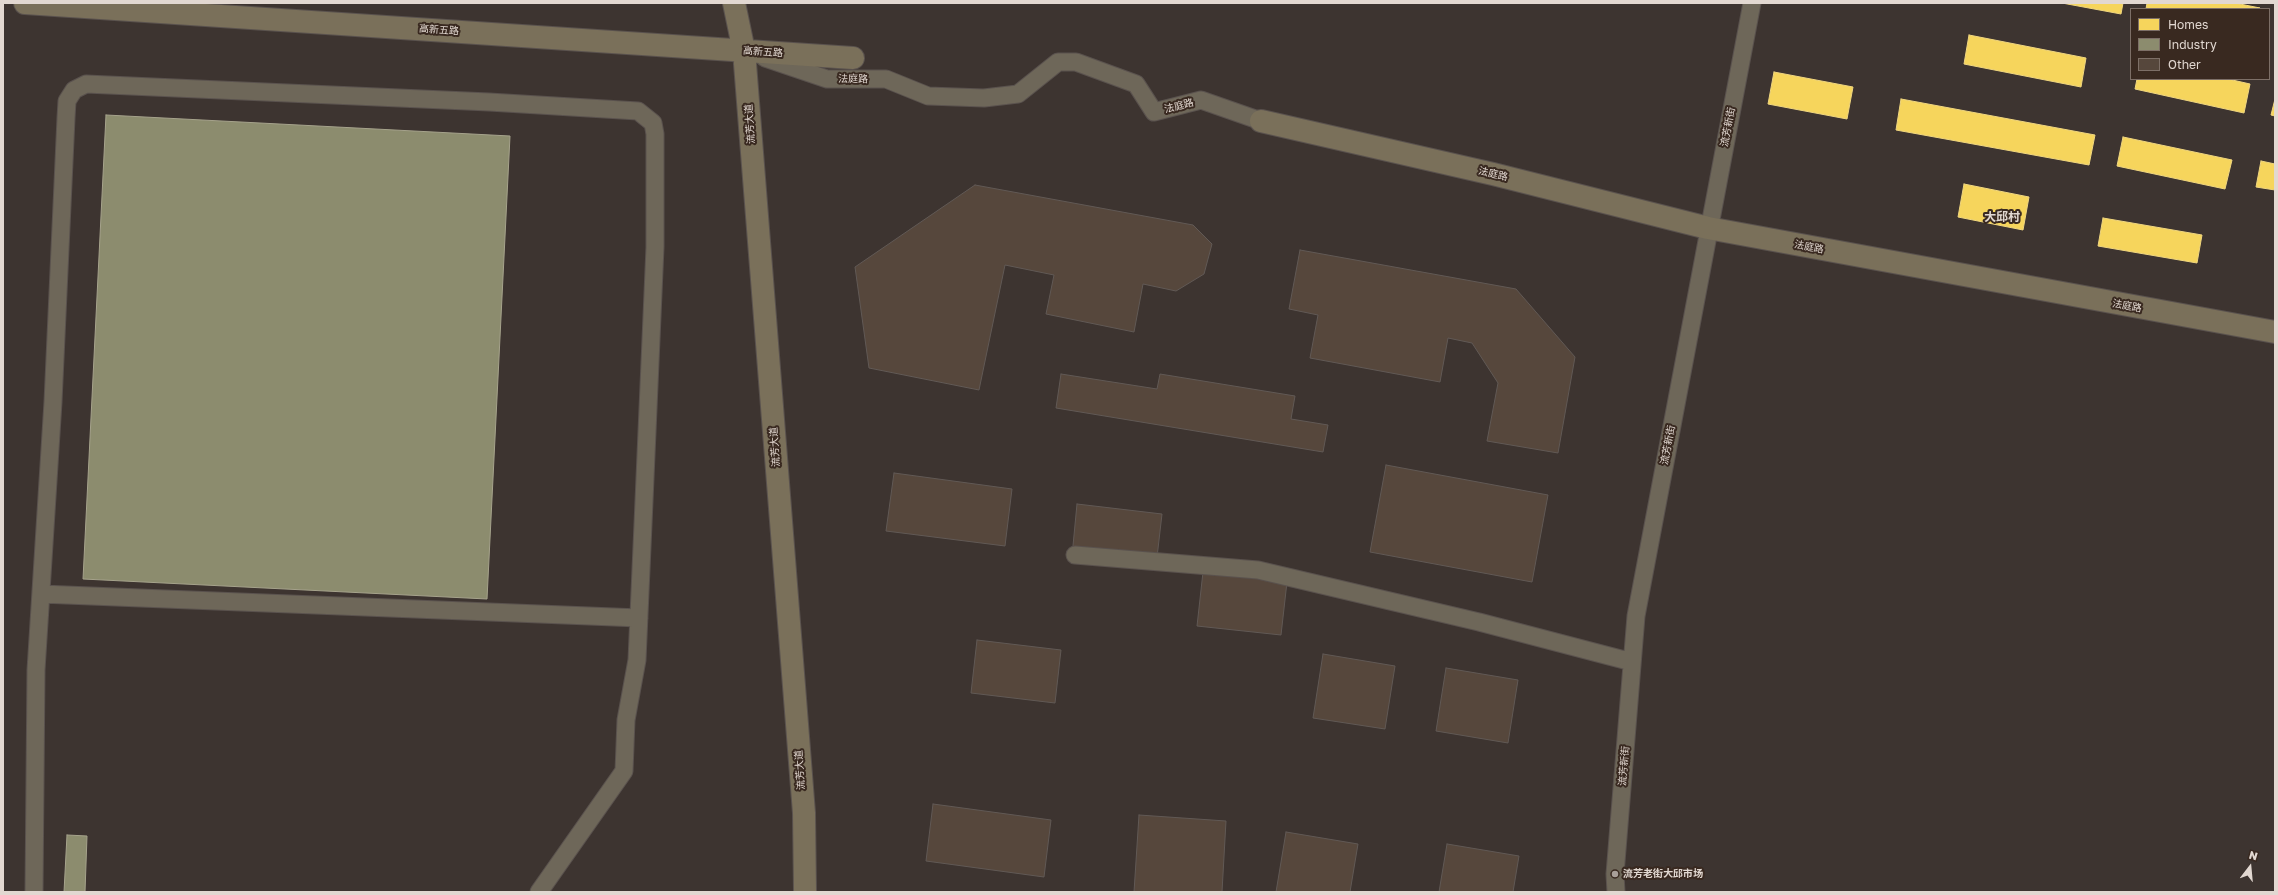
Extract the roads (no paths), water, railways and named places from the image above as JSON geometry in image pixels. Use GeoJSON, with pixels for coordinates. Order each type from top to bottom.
{"type":"FeatureCollection","features":[{"type":"Feature","properties":{"kind":"main road","name":"高新五路"},"geometry":{"type":"LineString","coordinates":[[25,3],[853,58]]}},
{"type":"Feature","properties":{"kind":"main road","name":"流芳大道"},"geometry":{"type":"LineString","coordinates":[[734,3],[744,50],[804,813],[804,892]]}},
{"type":"Feature","properties":{"kind":"main road","name":"法庭路"},"geometry":{"type":"LineString","coordinates":[[1261,121],[1493,174],[1708,228],[2275,332]]}},
{"type":"Feature","properties":{"kind":"street","name":"流芳新街"},"geometry":{"type":"LineString","coordinates":[[1616,892],[1615,874],[1636,616],[1708,228],[1752,3]]}},
{"type":"Feature","properties":{"kind":"street","name":"法庭路"},"geometry":{"type":"LineString","coordinates":[[744,50],[827,78],[886,79],[928,96],[984,98],[1018,94],[1058,62],[1076,62],[1136,84],[1154,112],[1201,100],[1261,121]]}},
{"type":"Feature","properties":{"kind":"street"},"geometry":{"type":"LineString","coordinates":[[34,892],[36,670],[53,402],[67,101],[74,90],[86,84],[489,102],[638,111],[653,123],[655,134],[655,248],[639,618],[637,660],[626,720],[624,771],[539,892]]}},
{"type":"Feature","properties":{"kind":"street"},"geometry":{"type":"LineString","coordinates":[[1075,554],[1258,570],[1479,622],[1632,662]]}},
{"type":"Feature","properties":{"kind":"street"},"geometry":{"type":"LineString","coordinates":[[41,594],[639,618]]}},
{"type":"Feature","properties":{"kind":"place","name":"流芳老街大邱市场"},"geometry":{"type":"Point","coordinates":[1615,874]}},
{"type":"Feature","properties":{"kind":"district","name":"大邱村"},"geometry":{"type":"Point","coordinates":[2002,217]}}]}
